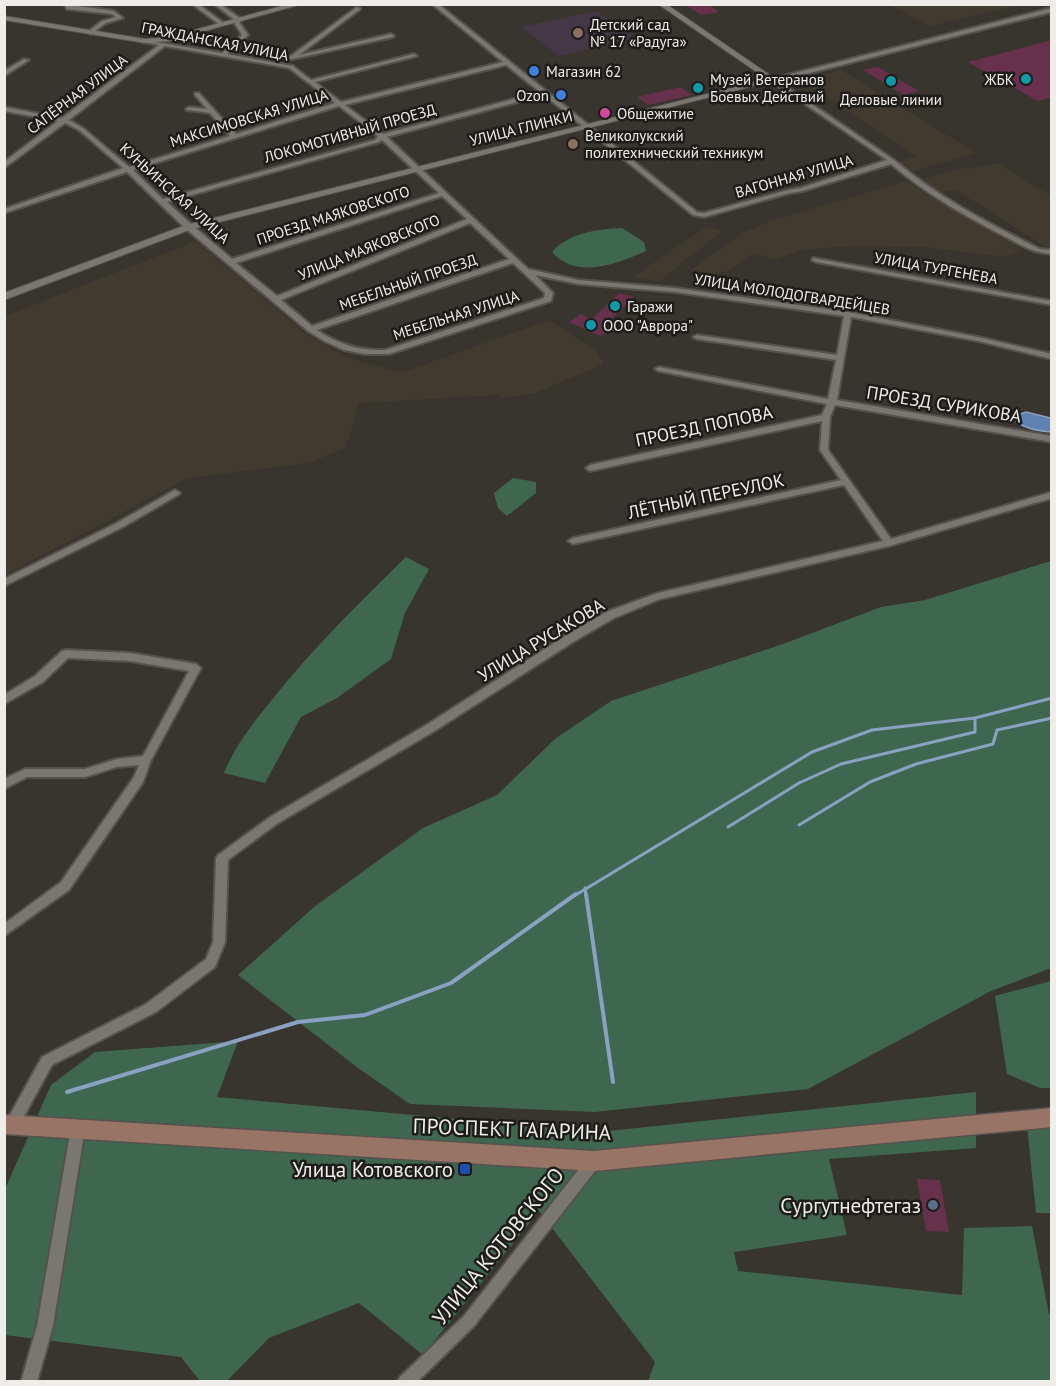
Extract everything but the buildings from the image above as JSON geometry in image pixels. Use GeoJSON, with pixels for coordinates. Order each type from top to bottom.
{"type":"FeatureCollection","features":[{"type":"Feature","properties":{"kind":"main road","name":"ПРОСПЕКТ ГАГАРИНА"},"geometry":{"type":"LineString","coordinates":[[8,1124],[594,1161],[1052,1117]]}},
{"type":"Feature","properties":{"kind":"street"},"geometry":{"type":"LineString","coordinates":[[67,4],[69,8],[114,13],[120,18],[104,22],[91,32]]}},
{"type":"Feature","properties":{"kind":"street"},"geometry":{"type":"LineString","coordinates":[[194,4],[231,22]]}},
{"type":"Feature","properties":{"kind":"street"},"geometry":{"type":"LineString","coordinates":[[216,4],[245,35],[225,54]]}},
{"type":"Feature","properties":{"kind":"street"},"geometry":{"type":"LineString","coordinates":[[145,41],[169,39],[299,4]]}},
{"type":"Feature","properties":{"kind":"street"},"geometry":{"type":"LineString","coordinates":[[434,4],[588,127]]}},
{"type":"Feature","properties":{"kind":"street"},"geometry":{"type":"LineString","coordinates":[[661,4],[892,161],[909,177],[937,196],[1052,261]]}},
{"type":"Feature","properties":{"kind":"street"},"geometry":{"type":"LineString","coordinates":[[283,64],[357,9]]}},
{"type":"Feature","properties":{"kind":"street","name":"УЛИЦА ГЛИНКИ"},"geometry":{"type":"LineString","coordinates":[[4,297],[189,227],[1050,11]]}},
{"type":"Feature","properties":{"kind":"street","name":"ГРАЖДАНСКАЯ УЛИЦА"},"geometry":{"type":"LineString","coordinates":[[4,18],[291,67],[382,136],[549,293],[548,299]]}},
{"type":"Feature","properties":{"kind":"street"},"geometry":{"type":"LineString","coordinates":[[290,59],[392,36]]}},
{"type":"Feature","properties":{"kind":"street","name":"САПЁРНАЯ УЛИЦА"},"geometry":{"type":"LineString","coordinates":[[4,166],[66,121],[164,44]]}},
{"type":"Feature","properties":{"kind":"street"},"geometry":{"type":"LineString","coordinates":[[309,82],[414,56]]}},
{"type":"Feature","properties":{"kind":"street"},"geometry":{"type":"LineString","coordinates":[[4,74],[26,60]]}},
{"type":"Feature","properties":{"kind":"street","name":"МАКСИМОВСКАЯ УЛИЦА"},"geometry":{"type":"LineString","coordinates":[[4,211],[128,169],[340,104],[506,63]]}},
{"type":"Feature","properties":{"kind":"street","name":"ЛОКОМОТИВНЫЙ ПРОЕЗД"},"geometry":{"type":"LineString","coordinates":[[163,201],[377,141],[382,136],[545,93]]}},
{"type":"Feature","properties":{"kind":"street"},"geometry":{"type":"LineString","coordinates":[[197,94],[236,137]]}},
{"type":"Feature","properties":{"kind":"street","name":"КУНЬИНСКАЯ УЛИЦА"},"geometry":{"type":"LineString","coordinates":[[4,109],[66,121],[81,129],[128,169],[189,227],[311,329],[329,342],[353,351],[371,353]]}},
{"type":"Feature","properties":{"kind":"street"},"geometry":{"type":"LineString","coordinates":[[189,109],[212,111]]}},
{"type":"Feature","properties":{"kind":"street","name":"ВАГОННАЯ УЛИЦА"},"geometry":{"type":"LineString","coordinates":[[588,127],[695,214],[704,215],[801,190],[892,161]]}},
{"type":"Feature","properties":{"kind":"street","name":"ПРОЕЗД МАЯКОВСКОГО"},"geometry":{"type":"LineString","coordinates":[[232,262],[443,194]]}},
{"type":"Feature","properties":{"kind":"street","name":"УЛИЦА МАЯКОВСКОГО"},"geometry":{"type":"LineString","coordinates":[[277,299],[471,220]]}},
{"type":"Feature","properties":{"kind":"street"},"geometry":{"type":"LineString","coordinates":[[1038,252],[1052,252]]}},
{"type":"Feature","properties":{"kind":"street","name":"МЕБЕЛЬНЫЙ ПРОЕЗД"},"geometry":{"type":"LineString","coordinates":[[311,329],[513,260]]}},
{"type":"Feature","properties":{"kind":"street","name":"УЛИЦА ТУРГЕНЕВА"},"geometry":{"type":"LineString","coordinates":[[816,260],[1052,303]]}},
{"type":"Feature","properties":{"kind":"street","name":"УЛИЦА МОЛОДОГВАРДЕЙЦЕВ"},"geometry":{"type":"LineString","coordinates":[[526,271],[578,282],[675,290],[848,314],[978,339],[1052,357]]}},
{"type":"Feature","properties":{"kind":"street","name":"МЕБЕЛЬНАЯ УЛИЦА"},"geometry":{"type":"LineString","coordinates":[[371,353],[403,346],[548,299]]}},
{"type":"Feature","properties":{"kind":"street"},"geometry":{"type":"LineString","coordinates":[[848,314],[832,402],[826,417],[824,450],[889,543]]}},
{"type":"Feature","properties":{"kind":"street"},"geometry":{"type":"LineString","coordinates":[[697,337],[840,358]]}},
{"type":"Feature","properties":{"kind":"street","name":"ПРОЕЗД ПОПОВА"},"geometry":{"type":"LineString","coordinates":[[659,369],[832,402]]}},
{"type":"Feature","properties":{"kind":"street","name":"ПРОЕЗД СУРИКОВА"},"geometry":{"type":"LineString","coordinates":[[832,402],[1052,438]]}},
{"type":"Feature","properties":{"kind":"street","name":"ПРОЕЗД ПОПОВА"},"geometry":{"type":"LineString","coordinates":[[590,468],[826,417]]}},
{"type":"Feature","properties":{"kind":"street","name":"ЛЁТНЫЙ ПЕРЕУЛОК"},"geometry":{"type":"LineString","coordinates":[[573,541],[847,482]]}},
{"type":"Feature","properties":{"kind":"street"},"geometry":{"type":"LineString","coordinates":[[4,583],[175,493]]}},
{"type":"Feature","properties":{"kind":"street","name":"УЛИЦА РУСАКОВА"},"geometry":{"type":"LineString","coordinates":[[8,1124],[47,1061],[151,1008],[211,963],[219,942],[222,858],[274,820],[432,728],[569,639],[610,615],[658,596],[889,543],[1052,495]]}},
{"type":"Feature","properties":{"kind":"street"},"geometry":{"type":"LineString","coordinates":[[4,700],[39,679],[66,654],[130,657],[196,668],[146,760],[140,779],[65,886],[4,931]]}},
{"type":"Feature","properties":{"kind":"street"},"geometry":{"type":"LineString","coordinates":[[4,785],[25,773],[85,772],[117,763],[146,760]]}},
{"type":"Feature","properties":{"kind":"street"},"geometry":{"type":"LineString","coordinates":[[29,1382],[45,1326],[78,1128]]}},
{"type":"Feature","properties":{"kind":"street","name":"УЛИЦА КОТОВСКОГО"},"geometry":{"type":"LineString","coordinates":[[405,1382],[469,1321],[594,1161]]}},
{"type":"Feature","properties":{"kind":"shaded area"},"geometry":{"type":"Polygon","coordinates":[[[889,5],[1021,5],[929,26],[889,5]]]}},
{"type":"Feature","properties":{"kind":"shaded area","name":"Детский сад № 17 «Радуга»"},"geometry":{"type":"Polygon","coordinates":[[[596,11],[636,38],[559,56],[521,27],[596,11]]]}},
{"type":"Feature","properties":{"kind":"shaded area"},"geometry":{"type":"Polygon","coordinates":[[[841,70],[976,153],[913,171],[898,162],[916,156],[799,80],[841,70]]]}},
{"type":"Feature","properties":{"kind":"shaded area"},"geometry":{"type":"Polygon","coordinates":[[[998,163],[1051,196],[1051,250],[956,190],[940,192],[921,180],[966,167],[971,169],[998,163]]]}},
{"type":"Feature","properties":{"kind":"shaded area"},"geometry":{"type":"Polygon","coordinates":[[[906,181],[1023,250],[1004,257],[925,247],[852,246],[801,250],[775,260],[753,253],[730,270],[709,276],[690,271],[742,233],[770,221],[906,181]]]}},
{"type":"Feature","properties":{"kind":"shaded area"},"geometry":{"type":"Polygon","coordinates":[[[708,226],[723,232],[687,258],[660,282],[634,276],[708,226]]]}},
{"type":"Feature","properties":{"kind":"shaded area"},"geometry":{"type":"Polygon","coordinates":[[[196,241],[307,335],[346,357],[394,371],[409,370],[549,320],[596,351],[604,364],[535,393],[500,399],[498,395],[359,403],[346,448],[309,463],[188,478],[5,575],[5,316],[196,241]]]}},
{"type":"Feature","properties":{"kind":"green space"},"geometry":{"type":"Polygon","coordinates":[[[622,228],[644,242],[646,251],[622,261],[597,267],[573,265],[562,261],[552,252],[566,240],[575,236],[622,228]]]}},
{"type":"Feature","properties":{"kind":"green space"},"geometry":{"type":"Polygon","coordinates":[[[513,478],[536,482],[536,493],[507,516],[498,508],[494,493],[513,478]]]}},
{"type":"Feature","properties":{"kind":"green space"},"geometry":{"type":"Polygon","coordinates":[[[406,557],[429,569],[405,613],[391,659],[337,698],[301,717],[265,783],[224,773],[234,753],[257,719],[303,663],[406,557]]]}},
{"type":"Feature","properties":{"kind":"green space"},"geometry":{"type":"Polygon","coordinates":[[[1051,561],[1051,968],[991,991],[808,1089],[595,1112],[410,1104],[358,1068],[238,975],[314,907],[423,828],[497,795],[556,738],[611,701],[783,644],[881,607],[925,600],[1051,561]]]}},
{"type":"Feature","properties":{"kind":"green space"},"geometry":{"type":"Polygon","coordinates":[[[1051,981],[1051,1088],[1040,1088],[1007,1074],[995,996],[1051,981]]]}},
{"type":"Feature","properties":{"kind":"green space"},"geometry":{"type":"Polygon","coordinates":[[[238,1041],[217,1097],[599,1132],[976,1092],[976,1148],[829,1159],[847,1235],[734,1252],[738,1271],[962,1295],[964,1228],[1032,1226],[1049,1314],[1051,1314],[1052,1381],[648,1381],[655,1362],[539,1211],[423,1355],[359,1303],[269,1338],[227,1381],[200,1381],[181,1357],[5,1335],[5,1189],[51,1085],[95,1052],[238,1041]]]}},
{"type":"Feature","properties":{"kind":"green space"},"geometry":{"type":"Polygon","coordinates":[[[1051,1124],[1051,1213],[1036,1213],[1027,1126],[1051,1124]]]}},
{"type":"Feature","properties":{"kind":"water"},"geometry":{"type":"Polygon","coordinates":[[[1026,412],[1051,418],[1051,432],[1024,426],[1012,417],[1026,412]]]}},
{"type":"Feature","properties":{"kind":"waterway"},"geometry":{"type":"LineString","coordinates":[[975,718],[1052,698]]}},
{"type":"Feature","properties":{"kind":"waterway"},"geometry":{"type":"LineString","coordinates":[[585,889],[812,752],[872,730],[975,718]]}},
{"type":"Feature","properties":{"kind":"waterway"},"geometry":{"type":"LineString","coordinates":[[728,827],[799,783],[841,764],[975,732],[975,718]]}},
{"type":"Feature","properties":{"kind":"waterway"},"geometry":{"type":"LineString","coordinates":[[799,825],[870,782],[916,764],[993,744],[997,730],[1052,718]]}},
{"type":"Feature","properties":{"kind":"waterway"},"geometry":{"type":"LineString","coordinates":[[574,896],[585,889]]}},
{"type":"Feature","properties":{"kind":"waterway"},"geometry":{"type":"LineString","coordinates":[[585,889],[586,896]]}},
{"type":"Feature","properties":{"kind":"waterway"},"geometry":{"type":"LineString","coordinates":[[67,1092],[298,1022],[365,1015],[451,983],[576,894]]}},
{"type":"Feature","properties":{"kind":"waterway"},"geometry":{"type":"LineString","coordinates":[[586,894],[613,1082]]}},
{"type":"Feature","properties":{"kind":"place","name":"Детский сад № 17 «Радуга»"},"geometry":{"type":"Point","coordinates":[578,33]}},
{"type":"Feature","properties":{"kind":"place","name":"Магазин 62"},"geometry":{"type":"Point","coordinates":[534,71]}},
{"type":"Feature","properties":{"kind":"place","name":"ЖБК"},"geometry":{"type":"Point","coordinates":[1026,79]}},
{"type":"Feature","properties":{"kind":"place","name":"Деловые линии"},"geometry":{"type":"Point","coordinates":[891,81]}},
{"type":"Feature","properties":{"kind":"place","name":"Музей Ветеранов Боевых Действий"},"geometry":{"type":"Point","coordinates":[698,88]}},
{"type":"Feature","properties":{"kind":"place","name":"Ozon"},"geometry":{"type":"Point","coordinates":[561,95]}},
{"type":"Feature","properties":{"kind":"place","name":"Общежитие"},"geometry":{"type":"Point","coordinates":[605,113]}},
{"type":"Feature","properties":{"kind":"place","name":"Великолукский политехнический техникум"},"geometry":{"type":"Point","coordinates":[573,144]}},
{"type":"Feature","properties":{"kind":"place","name":"Гаражи"},"geometry":{"type":"Point","coordinates":[615,306]}},
{"type":"Feature","properties":{"kind":"place","name":"ООО \"Аврора\""},"geometry":{"type":"Point","coordinates":[591,325]}},
{"type":"Feature","properties":{"kind":"place","name":"Улица Котовского"},"geometry":{"type":"Point","coordinates":[465,1169]}},
{"type":"Feature","properties":{"kind":"place","name":"Сургутнефтегаз"},"geometry":{"type":"Point","coordinates":[933,1205]}}]}
